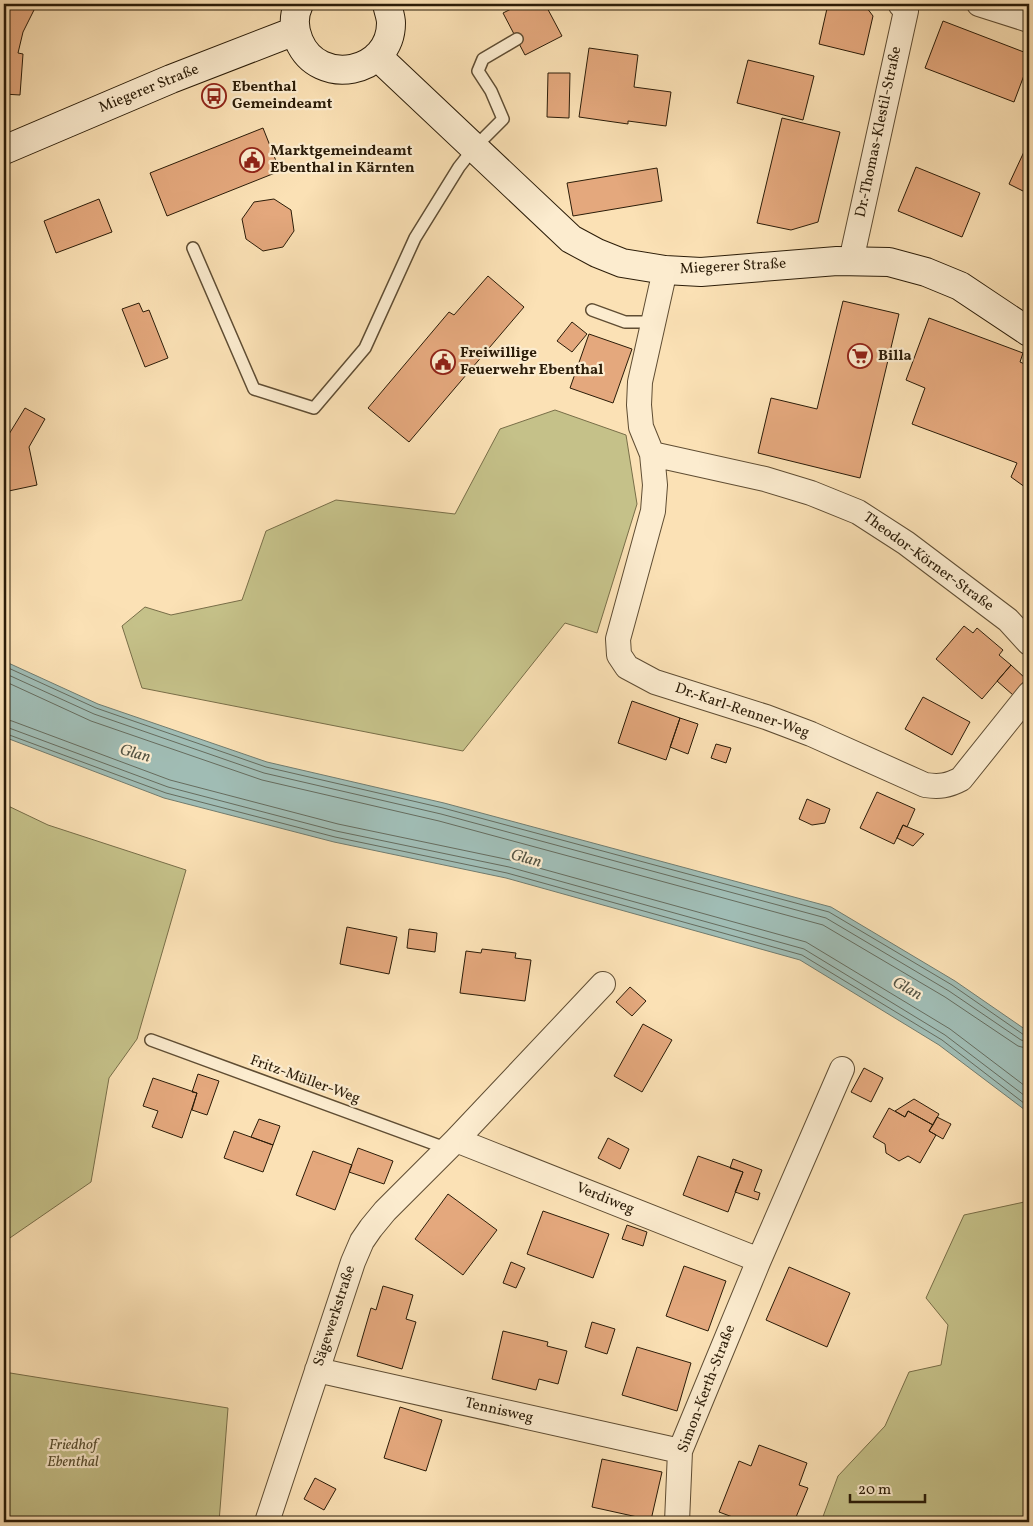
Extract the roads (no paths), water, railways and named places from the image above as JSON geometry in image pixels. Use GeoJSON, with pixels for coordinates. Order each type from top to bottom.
{"type":"FeatureCollection","features":[{"type":"Feature","properties":{"kind":"main road"},"geometry":{"type":"LineString","coordinates":[[299,4],[296,11],[295,32],[303,51],[319,64],[339,71],[360,68],[377,56],[388,41],[391,22],[387,4]]}},
{"type":"Feature","properties":{"kind":"main road","name":"Miegerer Straße"},"geometry":{"type":"LineString","coordinates":[[4,150],[171,79],[295,32]]}},
{"type":"Feature","properties":{"kind":"main road","name":"Miegerer Straße"},"geometry":{"type":"LineString","coordinates":[[377,56],[571,239],[596,253],[622,263],[665,270],[701,272],[851,261],[889,262],[926,272],[960,286],[1029,332]]}},
{"type":"Feature","properties":{"kind":"street"},"geometry":{"type":"LineString","coordinates":[[979,4],[1029,20]]}},
{"type":"Feature","properties":{"kind":"street","name":"Dr.-Thomas-Klestil-Straße"},"geometry":{"type":"LineString","coordinates":[[851,261],[907,6]]}},
{"type":"Feature","properties":{"kind":"street"},"geometry":{"type":"LineString","coordinates":[[652,454],[641,427],[639,405],[640,382],[665,270]]}},
{"type":"Feature","properties":{"kind":"street","name":"Theodor-Körner-Straße"},"geometry":{"type":"LineString","coordinates":[[652,454],[765,479],[810,493],[858,512],[906,543],[1008,620],[1029,643]]}},
{"type":"Feature","properties":{"kind":"street","name":"Dr.-Karl-Renner-Weg"},"geometry":{"type":"LineString","coordinates":[[652,454],[655,485],[653,511],[618,639],[619,655],[627,667],[655,682],[766,717],[811,734],[925,785],[938,787],[950,785],[961,779],[1029,694]]}},
{"type":"Feature","properties":{"kind":"street"},"geometry":{"type":"LineString","coordinates":[[452,1145],[603,984]]}},
{"type":"Feature","properties":{"kind":"street"},"geometry":{"type":"LineString","coordinates":[[759,1260],[842,1069]]}},
{"type":"Feature","properties":{"kind":"street","name":"Verdiweg"},"geometry":{"type":"LineString","coordinates":[[452,1145],[759,1260]]}},
{"type":"Feature","properties":{"kind":"street","name":"Sägewerkstraße"},"geometry":{"type":"LineString","coordinates":[[267,1522],[353,1262],[362,1241],[385,1211],[452,1145]]}},
{"type":"Feature","properties":{"kind":"street","name":"Simon-Kerth-Straße"},"geometry":{"type":"LineString","coordinates":[[677,1522],[680,1451],[759,1260]]}},
{"type":"Feature","properties":{"kind":"street","name":"Tennisweg"},"geometry":{"type":"LineString","coordinates":[[317,1370],[680,1451]]}},
{"type":"Feature","properties":{"kind":"lane"},"geometry":{"type":"LineString","coordinates":[[193,248],[254,389],[314,408],[365,348],[415,238],[459,167],[474,148],[503,119],[491,91],[478,71],[483,59],[517,40]]}},
{"type":"Feature","properties":{"kind":"lane"},"geometry":{"type":"LineString","coordinates":[[592,310],[625,322],[653,322]]}},
{"type":"Feature","properties":{"kind":"lane","name":"Fritz-Müller-Weg"},"geometry":{"type":"LineString","coordinates":[[151,1040],[452,1145]]}},
{"type":"Feature","properties":{"kind":"water","name":"Glan"},"geometry":{"type":"Polygon","coordinates":[[[4,661],[98,704],[267,762],[444,803],[831,907],[955,981],[1029,1032],[1029,1113],[939,1045],[800,960],[506,878],[334,842],[164,798],[4,737],[4,661]]]}},
{"type":"Feature","properties":{"kind":"place","name":"Ebenthal Gemeindeamt"},"geometry":{"type":"Point","coordinates":[214,96]}},
{"type":"Feature","properties":{"kind":"place","name":"Marktgemeindeamt Ebenthal in Kärnten"},"geometry":{"type":"Point","coordinates":[252,160]}},
{"type":"Feature","properties":{"kind":"place","name":"Billa"},"geometry":{"type":"Point","coordinates":[860,356]}},
{"type":"Feature","properties":{"kind":"place","name":"Freiwillige Feuerwehr Ebenthal"},"geometry":{"type":"Point","coordinates":[443,362]}},
{"type":"Feature","properties":{"kind":"park label","name":"Friedhof Ebenthal"},"geometry":{"type":"Point","coordinates":[73,1454]}}]}
